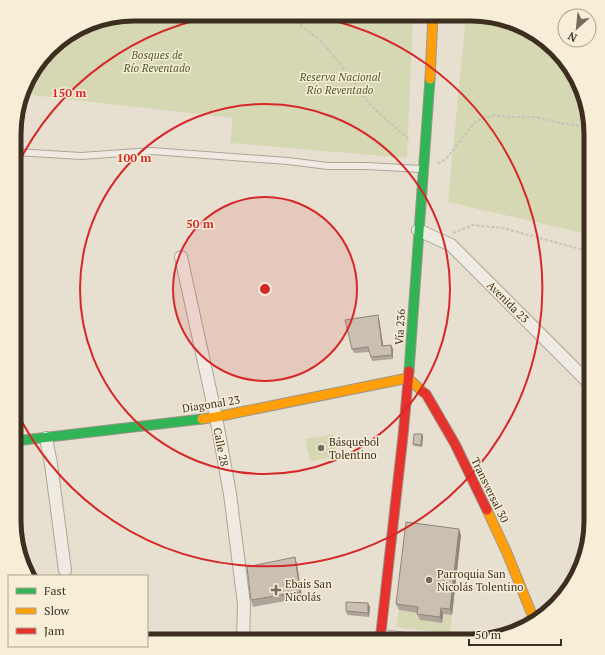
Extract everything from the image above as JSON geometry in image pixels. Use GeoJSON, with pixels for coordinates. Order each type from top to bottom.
{"type":"FeatureCollection","features":[{"type":"Feature","properties":{"kind":"street","name":"Vía 236"},"geometry":{"type":"LineString","coordinates":[[380,634],[403,436],[408,378],[418,230],[429,101],[433,21]]}},
{"type":"Feature","properties":{"kind":"street","name":"Avenida 23"},"geometry":{"type":"LineString","coordinates":[[418,230],[451,245],[584,378]]}},
{"type":"Feature","properties":{"kind":"street","name":"Calle 28"},"geometry":{"type":"LineString","coordinates":[[181,257],[216,417],[230,494],[244,604],[243,634]]}},
{"type":"Feature","properties":{"kind":"street","name":"Diagonal 23"},"geometry":{"type":"LineString","coordinates":[[21,440],[216,417],[408,378]]}},
{"type":"Feature","properties":{"kind":"street","name":"Transversal 30"},"geometry":{"type":"LineString","coordinates":[[408,378],[426,394],[455,444],[507,553],[532,616]]}},
{"type":"Feature","properties":{"kind":"street"},"geometry":{"type":"LineString","coordinates":[[46,438],[51,464],[65,570]]}},
{"type":"Feature","properties":{"kind":"lane"},"geometry":{"type":"LineString","coordinates":[[21,152],[81,156],[152,151],[288,161],[328,166],[423,169]]}},
{"type":"Feature","properties":{"kind":"path"},"geometry":{"type":"LineString","coordinates":[[295,21],[321,41],[350,76],[368,101],[381,115],[410,140]]}},
{"type":"Feature","properties":{"kind":"path"},"geometry":{"type":"LineString","coordinates":[[438,164],[447,158],[476,121],[492,115],[507,117],[535,117],[584,127]]}},
{"type":"Feature","properties":{"kind":"path"},"geometry":{"type":"LineString","coordinates":[[440,240],[473,225],[503,228],[584,250]]}},
{"type":"Feature","properties":{"kind":"green space","name":"Reserva Nacional Río Reventado"},"geometry":{"type":"Polygon","coordinates":[[[126,21],[413,21],[407,158],[230,143],[233,118],[29,95],[36,77],[49,59],[59,49],[77,36],[97,27],[112,23],[126,21]]]}},
{"type":"Feature","properties":{"kind":"green space"},"geometry":{"type":"Polygon","coordinates":[[[465,21],[486,22],[508,27],[534,40],[556,59],[565,71],[578,97],[584,126],[584,233],[448,202],[465,21]]]}},
{"type":"Feature","properties":{"kind":"green space","name":"Básquebol Tolentino"},"geometry":{"type":"Polygon","coordinates":[[[333,434],[337,456],[310,462],[305,439],[333,434]]]}},
{"type":"Feature","properties":{"kind":"green space"},"geometry":{"type":"Polygon","coordinates":[[[399,610],[421,613],[420,620],[442,623],[443,614],[452,615],[450,634],[396,627],[399,610]]]}},
{"type":"Feature","properties":{"kind":"building"},"geometry":{"type":"Polygon","coordinates":[[[378,315],[382,346],[391,345],[392,355],[371,357],[368,347],[352,349],[345,320],[378,315]]]}},
{"type":"Feature","properties":{"kind":"building"},"geometry":{"type":"Polygon","coordinates":[[[414,434],[422,434],[421,445],[413,444],[414,434]]]}},
{"type":"Feature","properties":{"kind":"building","name":"Parroquia San Nicolás Tolentino"},"geometry":{"type":"Polygon","coordinates":[[[406,522],[459,529],[450,609],[441,608],[440,617],[417,614],[418,607],[396,604],[406,522]]]}},
{"type":"Feature","properties":{"kind":"building","name":"Ebais San Nicolás"},"geometry":{"type":"Polygon","coordinates":[[[295,557],[300,592],[251,600],[247,567],[295,557]]]}},
{"type":"Feature","properties":{"kind":"building"},"geometry":{"type":"Polygon","coordinates":[[[346,602],[368,603],[368,613],[346,611],[346,602]]]}},
{"type":"Feature","properties":{"kind":"traffic: fast"},"geometry":{"type":"LineString","coordinates":[[409,371],[430,79]]}},
{"type":"Feature","properties":{"kind":"traffic: fast"},"geometry":{"type":"LineString","coordinates":[[21,440],[202,419]]}},
{"type":"Feature","properties":{"kind":"traffic: slow"},"geometry":{"type":"LineString","coordinates":[[430,79],[433,21]]}},
{"type":"Feature","properties":{"kind":"traffic: slow"},"geometry":{"type":"LineString","coordinates":[[202,419],[408,378],[423,392]]}},
{"type":"Feature","properties":{"kind":"traffic: slow"},"geometry":{"type":"LineString","coordinates":[[487,510],[507,553],[532,616]]}},
{"type":"Feature","properties":{"kind":"traffic: jam"},"geometry":{"type":"LineString","coordinates":[[381,634],[409,371]]}},
{"type":"Feature","properties":{"kind":"traffic: jam"},"geometry":{"type":"LineString","coordinates":[[423,392],[426,394],[455,444],[487,510]]}},
{"type":"Feature","properties":{"kind":"place","name":"Básquebol Tolentino"},"geometry":{"type":"Point","coordinates":[321,448]}},
{"type":"Feature","properties":{"kind":"place","name":"Parroquia San Nicolás Tolentino"},"geometry":{"type":"Point","coordinates":[429,580]}},
{"type":"Feature","properties":{"kind":"place","name":"Ebais San Nicolás"},"geometry":{"type":"Point","coordinates":[276,590]}},
{"type":"Feature","properties":{"kind":"park label","name":"Bosques de Río Reventado"},"geometry":{"type":"Point","coordinates":[157,61]}}]}
